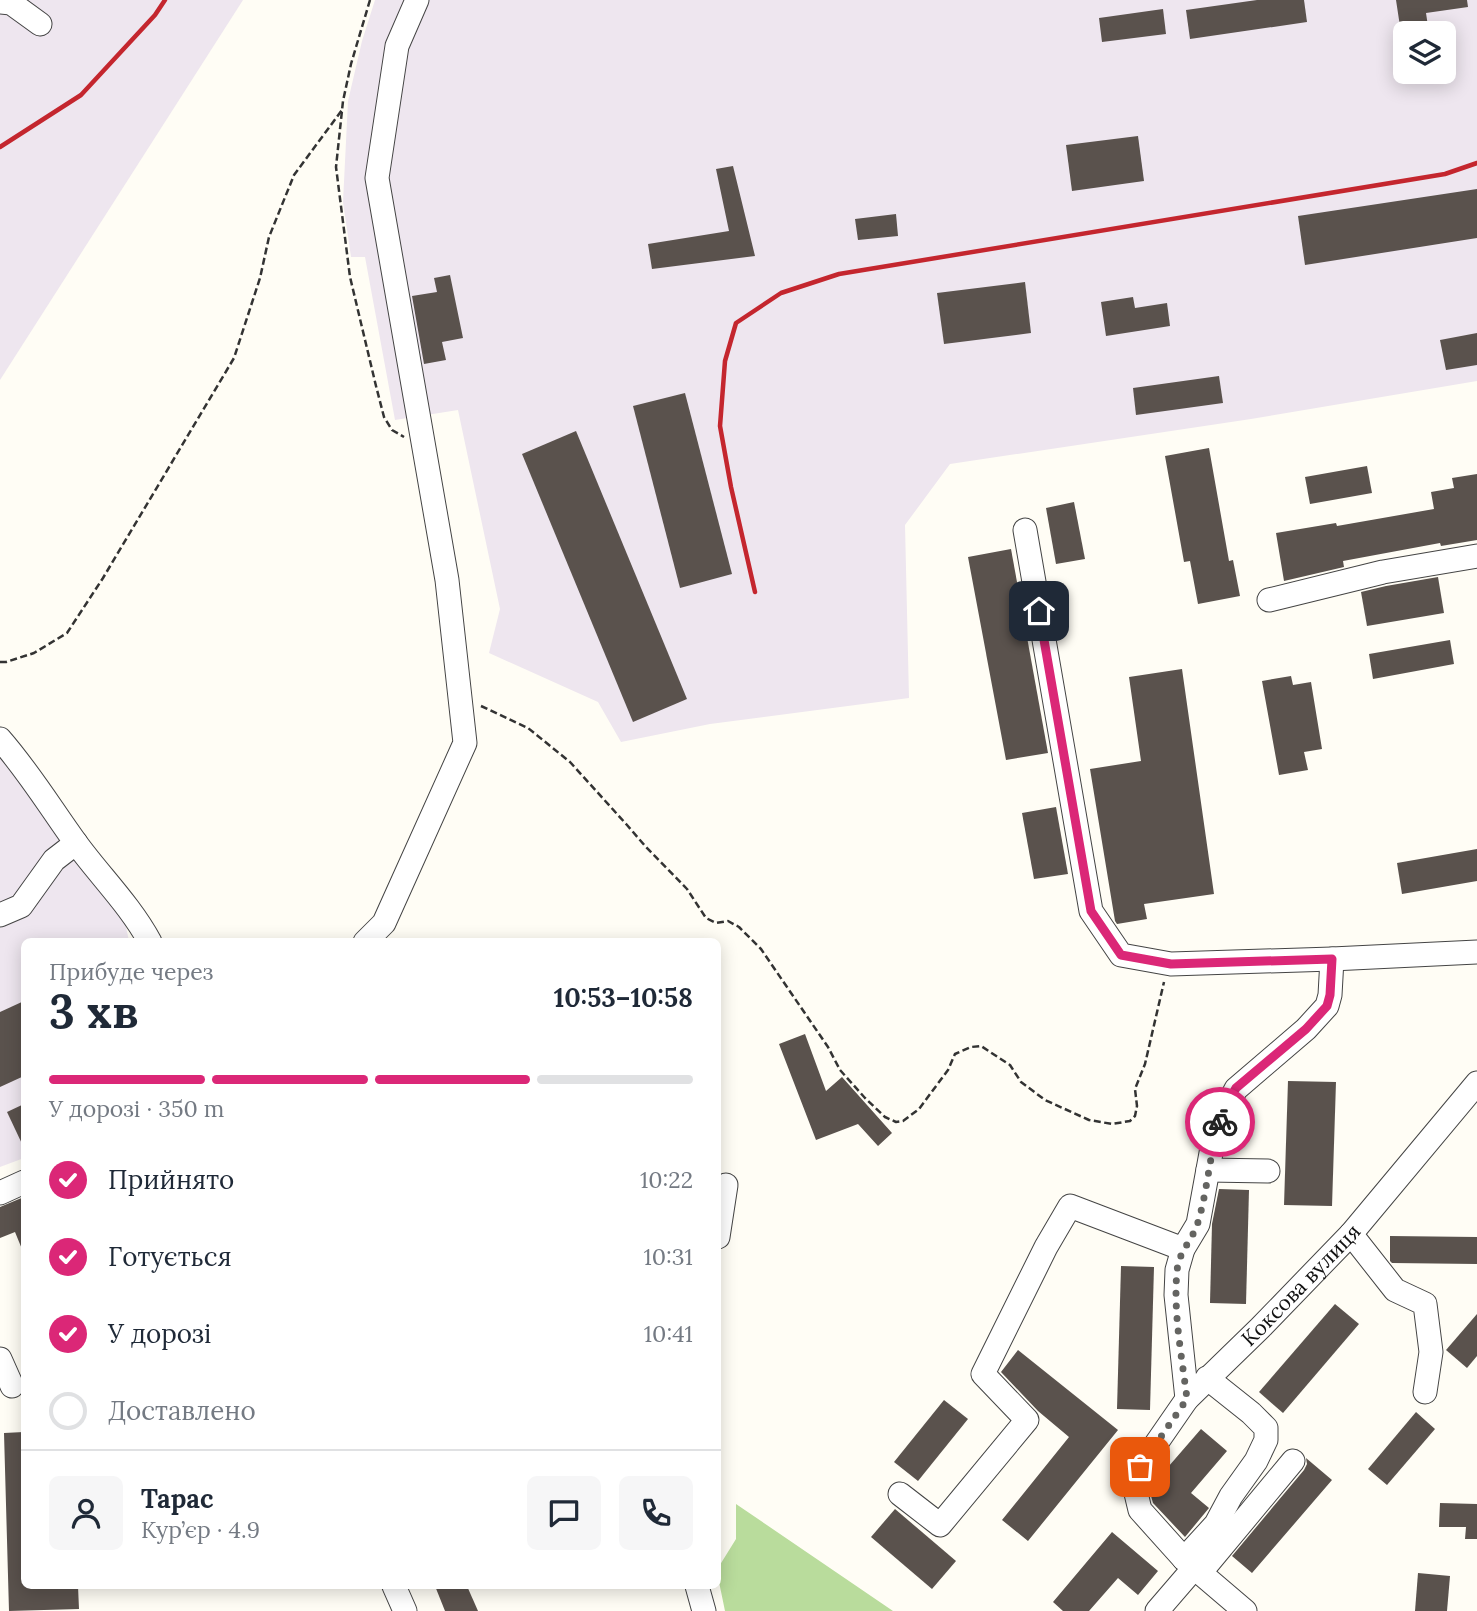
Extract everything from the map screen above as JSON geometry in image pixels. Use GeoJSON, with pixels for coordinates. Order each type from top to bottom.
{"type":"FeatureCollection","features":[{"type":"Feature","properties":{"kind":"street"},"geometry":{"type":"LineString","coordinates":[[369,938],[384,923],[466,743],[447,580],[377,178],[397,46],[416,0]]}},
{"type":"Feature","properties":{"kind":"street"},"geometry":{"type":"LineString","coordinates":[[0,2],[11,3],[40,24]]}},
{"type":"Feature","properties":{"kind":"street"},"geometry":{"type":"LineString","coordinates":[[1025,530],[1091,911],[1121,955],[1171,964],[1477,952]]}},
{"type":"Feature","properties":{"kind":"street"},"geometry":{"type":"LineString","coordinates":[[1269,600],[1383,572],[1477,556]]}},
{"type":"Feature","properties":{"kind":"street"},"geometry":{"type":"LineString","coordinates":[[0,739],[23,765],[76,843],[141,925],[148,938]]}},
{"type":"Feature","properties":{"kind":"street"},"geometry":{"type":"LineString","coordinates":[[0,915],[21,906],[54,860],[76,843]]}},
{"type":"Feature","properties":{"kind":"street"},"geometry":{"type":"LineString","coordinates":[[1187,1399],[1176,1295],[1177,1270],[1183,1249],[1198,1224],[1218,1128],[1236,1088],[1306,1029],[1327,1006],[1332,959]]}},
{"type":"Feature","properties":{"kind":"street","name":"Коксова вулиця"},"geometry":{"type":"LineString","coordinates":[[1193,1567],[1140,1510],[1135,1489],[1140,1467],[1187,1399],[1351,1234],[1477,1083]]}},
{"type":"Feature","properties":{"kind":"street"},"geometry":{"type":"LineString","coordinates":[[1208,1170],[1268,1171]]}},
{"type":"Feature","properties":{"kind":"street"},"geometry":{"type":"LineString","coordinates":[[0,1193],[21,1183]]}},
{"type":"Feature","properties":{"kind":"street"},"geometry":{"type":"LineString","coordinates":[[721,1218],[726,1185]]}},
{"type":"Feature","properties":{"kind":"street"},"geometry":{"type":"LineString","coordinates":[[900,1494],[940,1525],[1027,1420],[983,1374],[1046,1247],[1070,1206],[1183,1249]]}},
{"type":"Feature","properties":{"kind":"street"},"geometry":{"type":"LineString","coordinates":[[1351,1234],[1395,1290],[1425,1304],[1431,1352],[1425,1392]]}},
{"type":"Feature","properties":{"kind":"street"},"geometry":{"type":"LineString","coordinates":[[0,1359],[12,1386]]}},
{"type":"Feature","properties":{"kind":"street"},"geometry":{"type":"LineString","coordinates":[[1193,1567],[1231,1496],[1256,1461],[1266,1440],[1266,1428],[1207,1378]]}},
{"type":"Feature","properties":{"kind":"street"},"geometry":{"type":"LineString","coordinates":[[1157,1611],[1193,1567],[1293,1461]]}},
{"type":"Feature","properties":{"kind":"street"},"geometry":{"type":"LineString","coordinates":[[1193,1567],[1245,1611]]}},
{"type":"Feature","properties":{"kind":"street"},"geometry":{"type":"LineString","coordinates":[[395,1589],[405,1611]]}},
{"type":"Feature","properties":{"kind":"street"},"geometry":{"type":"LineString","coordinates":[[698,1589],[704,1611]]}},
{"type":"Feature","properties":{"kind":"path"},"geometry":{"type":"LineString","coordinates":[[370,0],[351,64],[342,110],[336,167],[340,205],[350,277],[384,417],[392,430],[424,446]]}},
{"type":"Feature","properties":{"kind":"path"},"geometry":{"type":"LineString","coordinates":[[0,662],[34,653],[68,633],[103,578],[234,358],[260,278],[268,237],[294,176],[342,110]]}},
{"type":"Feature","properties":{"kind":"path"},"geometry":{"type":"LineString","coordinates":[[461,700],[480,705],[528,728],[569,762],[687,889],[706,918],[716,923],[728,921],[739,927],[761,949],[828,1047],[840,1070],[872,1104],[896,1122],[903,1121],[919,1109],[948,1070],[955,1054],[981,1046],[1010,1065],[1021,1082],[1045,1100],[1089,1120],[1112,1124],[1130,1121],[1138,1106],[1135,1089],[1145,1063],[1162,990],[1171,964]]}},
{"type":"Feature","properties":{"kind":"shaded area"},"geometry":{"type":"Polygon","coordinates":[[[0,0],[243,0],[0,380],[0,0]]]}},
{"type":"Feature","properties":{"kind":"shaded area"},"geometry":{"type":"Polygon","coordinates":[[[375,0],[1477,0],[1477,381],[1251,419],[950,464],[905,525],[909,698],[710,724],[621,742],[598,702],[489,653],[500,609],[458,410],[395,420],[365,257],[351,257],[343,202],[348,101],[375,0]]]}},
{"type":"Feature","properties":{"kind":"shaded area"},"geometry":{"type":"Polygon","coordinates":[[[0,748],[123,913],[128,938],[21,938],[21,1159],[0,1167],[0,748]]]}},
{"type":"Feature","properties":{"kind":"green space"},"geometry":{"type":"Polygon","coordinates":[[[736,1504],[893,1611],[725,1611],[720,1589],[721,1563],[736,1539],[736,1504]]]}},
{"type":"Feature","properties":{"kind":"building"},"geometry":{"type":"Polygon","coordinates":[[[1257,0],[1304,0],[1307,22],[1190,39],[1186,10],[1257,0]]]}},
{"type":"Feature","properties":{"kind":"building"},"geometry":{"type":"Polygon","coordinates":[[[1396,0],[1467,0],[1468,7],[1426,13],[1427,21],[1399,21],[1396,0]]]}},
{"type":"Feature","properties":{"kind":"building"},"geometry":{"type":"Polygon","coordinates":[[[1163,9],[1166,34],[1102,42],[1099,18],[1163,9]]]}},
{"type":"Feature","properties":{"kind":"building"},"geometry":{"type":"Polygon","coordinates":[[[1138,136],[1144,181],[1072,191],[1066,145],[1138,136]]]}},
{"type":"Feature","properties":{"kind":"building"},"geometry":{"type":"Polygon","coordinates":[[[733,166],[755,256],[652,269],[648,244],[729,231],[716,169],[733,166]]]}},
{"type":"Feature","properties":{"kind":"building"},"geometry":{"type":"Polygon","coordinates":[[[1477,189],[1477,238],[1305,265],[1298,216],[1477,189]]]}},
{"type":"Feature","properties":{"kind":"building"},"geometry":{"type":"Polygon","coordinates":[[[896,214],[898,236],[858,240],[855,219],[896,214]]]}},
{"type":"Feature","properties":{"kind":"building"},"geometry":{"type":"Polygon","coordinates":[[[450,275],[463,338],[442,342],[446,360],[424,364],[412,296],[437,292],[434,278],[450,275]]]}},
{"type":"Feature","properties":{"kind":"building"},"geometry":{"type":"Polygon","coordinates":[[[1025,282],[1031,333],[944,344],[937,293],[1025,282]]]}},
{"type":"Feature","properties":{"kind":"building"},"geometry":{"type":"Polygon","coordinates":[[[1133,297],[1135,308],[1167,303],[1170,326],[1106,336],[1101,302],[1133,297]]]}},
{"type":"Feature","properties":{"kind":"building"},"geometry":{"type":"Polygon","coordinates":[[[1477,333],[1477,365],[1446,370],[1440,340],[1477,333]]]}},
{"type":"Feature","properties":{"kind":"building"},"geometry":{"type":"Polygon","coordinates":[[[1219,376],[1223,403],[1136,415],[1133,388],[1219,376]]]}},
{"type":"Feature","properties":{"kind":"building"},"geometry":{"type":"Polygon","coordinates":[[[685,393],[732,574],[680,588],[633,406],[685,393]]]}},
{"type":"Feature","properties":{"kind":"building"},"geometry":{"type":"Polygon","coordinates":[[[576,431],[687,699],[633,722],[522,454],[576,431]]]}},
{"type":"Feature","properties":{"kind":"building"},"geometry":{"type":"Polygon","coordinates":[[[1209,448],[1229,561],[1233,560],[1240,596],[1198,604],[1190,561],[1184,562],[1165,456],[1209,448]]]}},
{"type":"Feature","properties":{"kind":"building"},"geometry":{"type":"Polygon","coordinates":[[[1367,466],[1372,493],[1310,504],[1305,477],[1367,466]]]}},
{"type":"Feature","properties":{"kind":"building"},"geometry":{"type":"Polygon","coordinates":[[[1477,474],[1477,540],[1441,546],[1440,543],[1343,561],[1344,567],[1284,581],[1276,533],[1336,523],[1337,526],[1434,509],[1431,492],[1454,488],[1452,478],[1477,474]]]}},
{"type":"Feature","properties":{"kind":"building"},"geometry":{"type":"Polygon","coordinates":[[[1074,502],[1085,559],[1056,564],[1046,508],[1074,502]]]}},
{"type":"Feature","properties":{"kind":"building"},"geometry":{"type":"Polygon","coordinates":[[[1011,549],[1048,753],[1006,760],[968,557],[1011,549]]]}},
{"type":"Feature","properties":{"kind":"building"},"geometry":{"type":"Polygon","coordinates":[[[1438,577],[1444,613],[1367,626],[1361,592],[1438,577]]]}},
{"type":"Feature","properties":{"kind":"building"},"geometry":{"type":"Polygon","coordinates":[[[1450,640],[1454,664],[1373,679],[1369,654],[1450,640]]]}},
{"type":"Feature","properties":{"kind":"building"},"geometry":{"type":"Polygon","coordinates":[[[1182,669],[1214,894],[1144,904],[1147,919],[1117,924],[1090,769],[1141,761],[1129,677],[1182,669]]]}},
{"type":"Feature","properties":{"kind":"building"},"geometry":{"type":"Polygon","coordinates":[[[1291,676],[1293,685],[1311,682],[1322,749],[1304,752],[1308,770],[1279,775],[1262,681],[1291,676]]]}},
{"type":"Feature","properties":{"kind":"building"},"geometry":{"type":"Polygon","coordinates":[[[1056,807],[1068,874],[1034,879],[1022,813],[1056,807]]]}},
{"type":"Feature","properties":{"kind":"building"},"geometry":{"type":"Polygon","coordinates":[[[1477,849],[1477,881],[1402,894],[1397,863],[1477,849]]]}},
{"type":"Feature","properties":{"kind":"building"},"geometry":{"type":"Polygon","coordinates":[[[21,1002],[21,1077],[0,1087],[0,1012],[21,1002]]]}},
{"type":"Feature","properties":{"kind":"building"},"geometry":{"type":"Polygon","coordinates":[[[805,1034],[826,1091],[842,1077],[892,1133],[878,1146],[858,1124],[816,1140],[779,1044],[805,1034]]]}},
{"type":"Feature","properties":{"kind":"building"},"geometry":{"type":"Polygon","coordinates":[[[1288,1081],[1336,1082],[1332,1206],[1284,1205],[1288,1081]]]}},
{"type":"Feature","properties":{"kind":"building"},"geometry":{"type":"Polygon","coordinates":[[[21,1105],[21,1142],[7,1112],[21,1105]]]}},
{"type":"Feature","properties":{"kind":"building"},"geometry":{"type":"Polygon","coordinates":[[[1219,1189],[1249,1190],[1246,1304],[1210,1303],[1212,1224],[1219,1189]]]}},
{"type":"Feature","properties":{"kind":"building"},"geometry":{"type":"Polygon","coordinates":[[[21,1198],[21,1247],[15,1232],[0,1238],[0,1207],[21,1198]]]}},
{"type":"Feature","properties":{"kind":"building"},"geometry":{"type":"Polygon","coordinates":[[[1390,1236],[1477,1237],[1477,1264],[1392,1263],[1390,1236]]]}},
{"type":"Feature","properties":{"kind":"building"},"geometry":{"type":"Polygon","coordinates":[[[1121,1266],[1154,1267],[1150,1410],[1117,1409],[1121,1266]]]}},
{"type":"Feature","properties":{"kind":"building"},"geometry":{"type":"Polygon","coordinates":[[[1335,1304],[1359,1324],[1283,1413],[1259,1392],[1335,1304]]]}},
{"type":"Feature","properties":{"kind":"building"},"geometry":{"type":"Polygon","coordinates":[[[1477,1314],[1477,1356],[1467,1368],[1446,1350],[1477,1314]]]}},
{"type":"Feature","properties":{"kind":"building"},"geometry":{"type":"Polygon","coordinates":[[[1018,1350],[1118,1430],[1028,1541],[1002,1520],[1069,1437],[1038,1411],[1001,1372],[1018,1350]]]}},
{"type":"Feature","properties":{"kind":"building"},"geometry":{"type":"Polygon","coordinates":[[[944,1400],[968,1419],[918,1481],[894,1462],[944,1400]]]}},
{"type":"Feature","properties":{"kind":"building"},"geometry":{"type":"Polygon","coordinates":[[[1416,1412],[1435,1429],[1387,1485],[1368,1469],[1416,1412]]]}},
{"type":"Feature","properties":{"kind":"building"},"geometry":{"type":"Polygon","coordinates":[[[1201,1429],[1227,1451],[1191,1493],[1209,1508],[1185,1537],[1153,1503],[1149,1489],[1201,1429]]]}},
{"type":"Feature","properties":{"kind":"building"},"geometry":{"type":"Polygon","coordinates":[[[21,1432],[21,1589],[78,1589],[79,1609],[9,1611],[4,1433],[21,1432]]]}},
{"type":"Feature","properties":{"kind":"building"},"geometry":{"type":"Polygon","coordinates":[[[1306,1458],[1332,1480],[1252,1573],[1232,1556],[1304,1470],[1306,1458]]]}},
{"type":"Feature","properties":{"kind":"building"},"geometry":{"type":"Polygon","coordinates":[[[1440,1503],[1477,1504],[1477,1539],[1465,1539],[1466,1527],[1439,1527],[1440,1503]]]}},
{"type":"Feature","properties":{"kind":"building"},"geometry":{"type":"Polygon","coordinates":[[[895,1509],[956,1561],[932,1589],[871,1537],[895,1509]]]}},
{"type":"Feature","properties":{"kind":"building"},"geometry":{"type":"Polygon","coordinates":[[[1112,1532],[1158,1571],[1138,1595],[1118,1578],[1089,1611],[1063,1611],[1053,1602],[1112,1532]]]}},
{"type":"Feature","properties":{"kind":"building"},"geometry":{"type":"Polygon","coordinates":[[[1418,1573],[1450,1576],[1447,1611],[1415,1611],[1418,1573]]]}},
{"type":"Feature","properties":{"kind":"building"},"geometry":{"type":"Polygon","coordinates":[[[436,1589],[468,1589],[478,1611],[445,1611],[436,1589]]]}},
{"type":"Feature","properties":{"kind":"railway"},"geometry":{"type":"LineString","coordinates":[[0,147],[81,95],[155,15],[165,0]]}},
{"type":"Feature","properties":{"kind":"railway"},"geometry":{"type":"LineString","coordinates":[[755,592],[720,426],[725,361],[736,323],[781,293],[839,274],[1445,174],[1477,163]]}},
{"type":"Feature","properties":{"kind":"way so far"},"geometry":{"type":"LineString","coordinates":[[1140,1467],[1187,1399],[1176,1295],[1177,1270],[1183,1249],[1198,1224],[1211,1153],[1220,1122]]}},
{"type":"Feature","properties":{"kind":"route"},"geometry":{"type":"LineString","coordinates":[[1039,611],[1091,911],[1121,955],[1171,964],[1332,959],[1327,1006],[1306,1029],[1236,1088],[1220,1122]]}}]}
